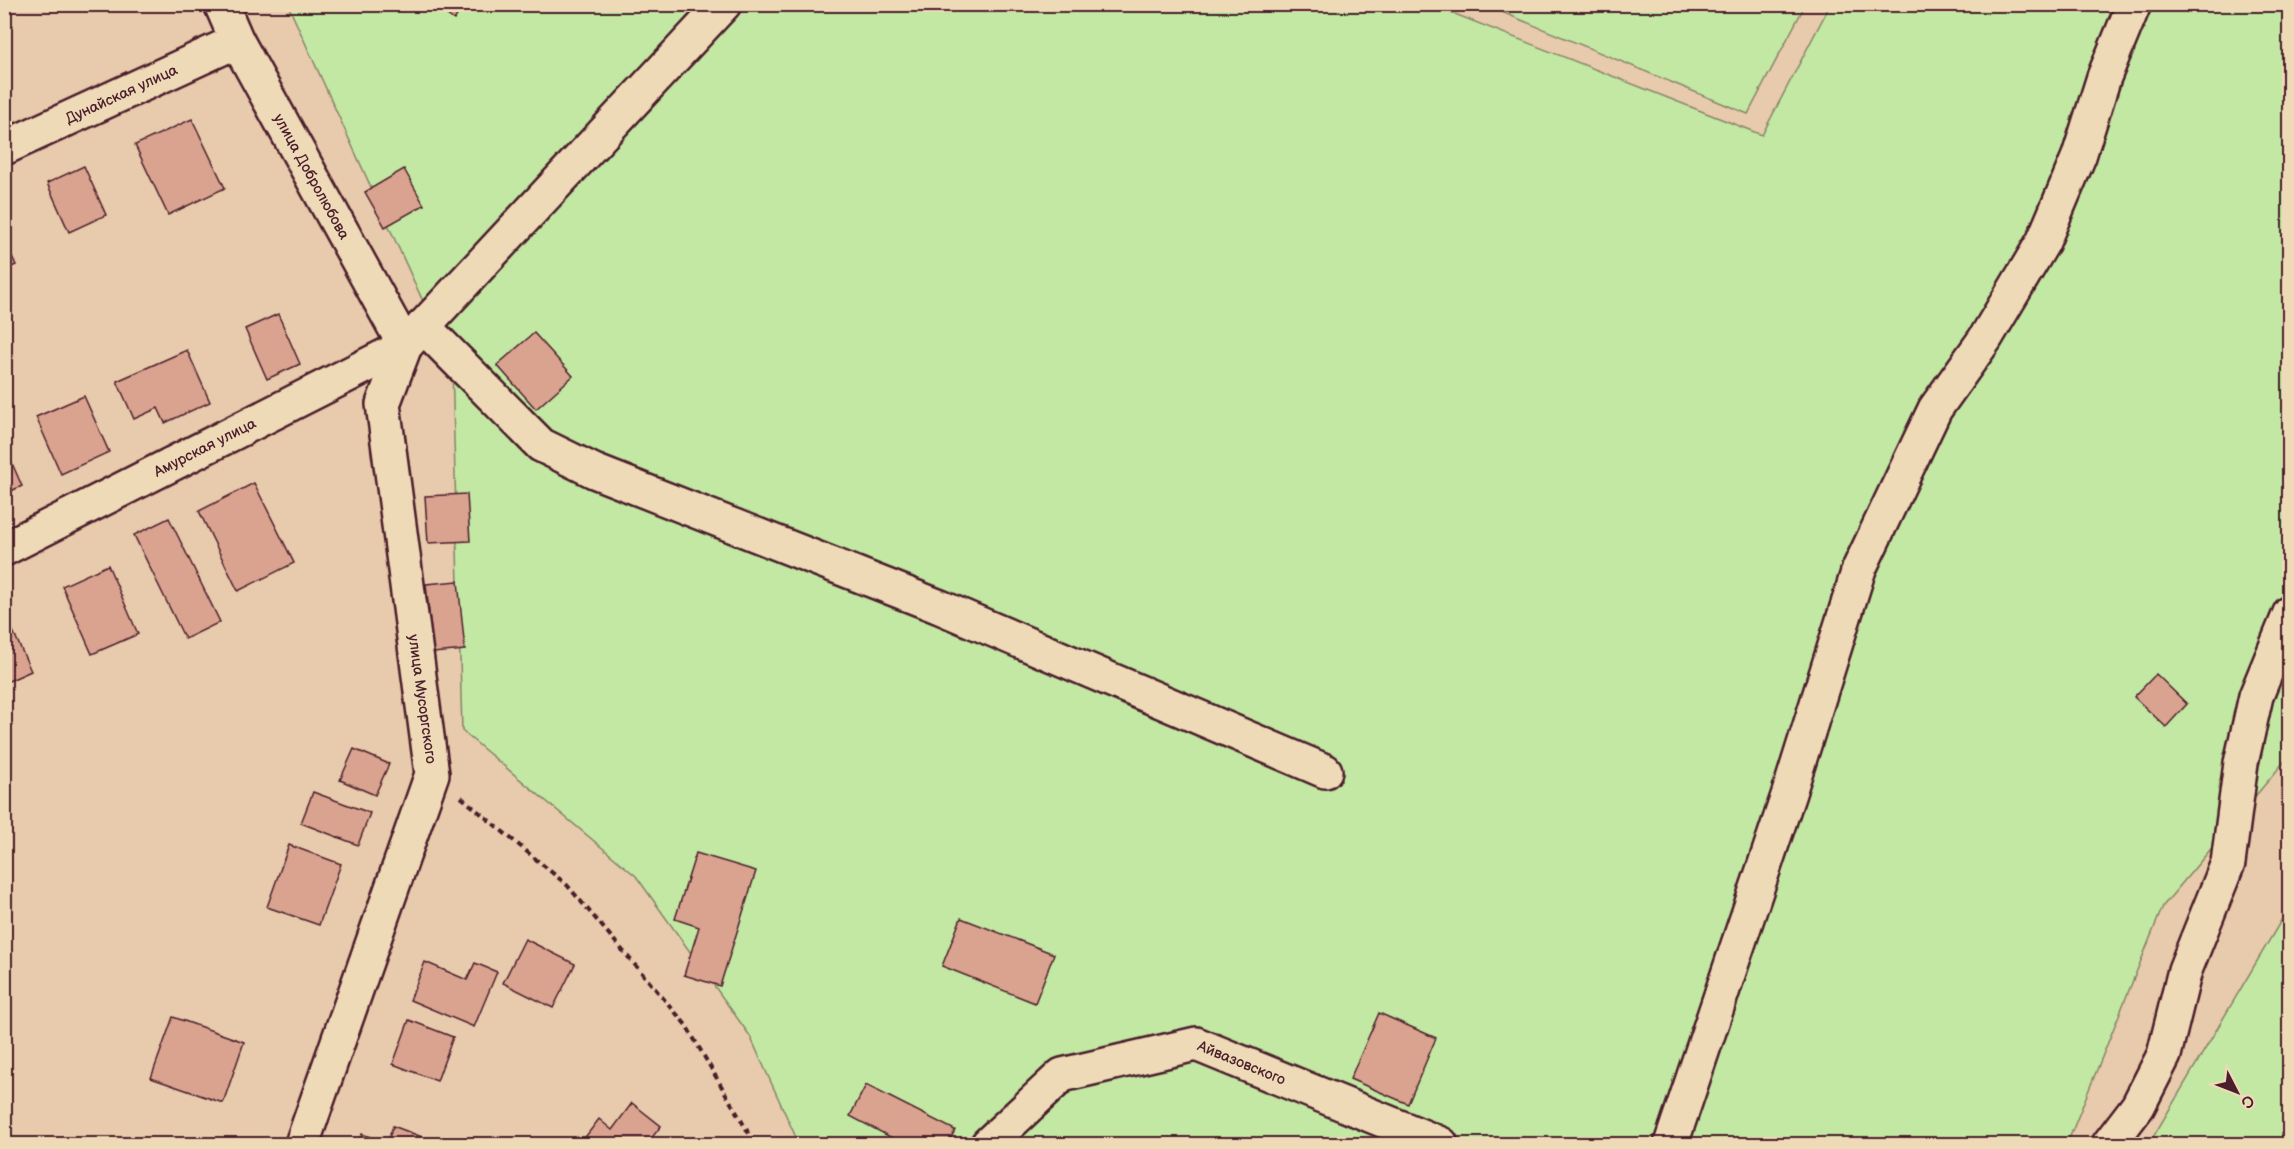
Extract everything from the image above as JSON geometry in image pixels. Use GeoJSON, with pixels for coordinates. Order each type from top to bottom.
{"type":"FeatureCollection","features":[{"type":"Feature","properties":{"kind":"street","name":"улица Добролюбова"},"geometry":{"type":"LineString","coordinates":[[221,4],[237,41],[414,336],[541,445],[594,471],[940,607],[1325,771]]}},
{"type":"Feature","properties":{"kind":"street"},"geometry":{"type":"LineString","coordinates":[[414,336],[724,4]]}},
{"type":"Feature","properties":{"kind":"street"},"geometry":{"type":"LineString","coordinates":[[1671,1144],[1789,793],[1859,569],[1935,409],[1985,339],[2043,242],[2079,156],[2104,77],[2134,4]]}},
{"type":"Feature","properties":{"kind":"street","name":"Дунайская улица"},"geometry":{"type":"LineString","coordinates":[[4,148],[237,41]]}},
{"type":"Feature","properties":{"kind":"street","name":"Амурская улица"},"geometry":{"type":"LineString","coordinates":[[4,549],[414,336]]}},
{"type":"Feature","properties":{"kind":"street","name":"улица Мусоргского"},"geometry":{"type":"LineString","coordinates":[[302,1144],[432,774],[383,404],[414,336]]}},
{"type":"Feature","properties":{"kind":"street"},"geometry":{"type":"LineString","coordinates":[[2109,1144],[2138,1106],[2164,1054],[2185,970],[2228,862],[2241,763],[2256,696],[2289,613]]}},
{"type":"Feature","properties":{"kind":"street","name":"Айвазовского"},"geometry":{"type":"LineString","coordinates":[[988,1144],[1062,1075],[1196,1044],[1441,1144]]}},
{"type":"Feature","properties":{"kind":"path"},"geometry":{"type":"LineString","coordinates":[[432,774],[567,885],[686,1024],[752,1139],[752,1144]]}},
{"type":"Feature","properties":{"kind":"green space"},"geometry":{"type":"Polygon","coordinates":[[[288,5],[1432,5],[1762,135],[1830,5],[2289,5],[2289,756],[2163,906],[2067,1144],[799,1144],[750,1036],[636,876],[462,731],[452,365],[288,5]]]}},
{"type":"Feature","properties":{"kind":"green space"},"geometry":{"type":"Polygon","coordinates":[[[1485,5],[1805,5],[1748,114],[1485,5]]]}},
{"type":"Feature","properties":{"kind":"green space"},"geometry":{"type":"Polygon","coordinates":[[[2289,907],[2289,1144],[2149,1144],[2289,907]]]}},
{"type":"Feature","properties":{"kind":"building"},"geometry":{"type":"Polygon","coordinates":[[[432,4],[465,4],[454,20],[432,4]]]}},
{"type":"Feature","properties":{"kind":"building"},"geometry":{"type":"Polygon","coordinates":[[[192,119],[225,188],[168,215],[135,145],[192,119]]]}},
{"type":"Feature","properties":{"kind":"building"},"geometry":{"type":"Polygon","coordinates":[[[84,166],[106,215],[69,232],[47,183],[84,166]]]}},
{"type":"Feature","properties":{"kind":"building"},"geometry":{"type":"Polygon","coordinates":[[[404,169],[424,205],[385,227],[365,192],[404,169]]]}},
{"type":"Feature","properties":{"kind":"building"},"geometry":{"type":"Polygon","coordinates":[[[4,239],[16,265],[4,270],[4,239]]]}},
{"type":"Feature","properties":{"kind":"building"},"geometry":{"type":"Polygon","coordinates":[[[278,314],[300,364],[267,379],[245,329],[278,314]]]}},
{"type":"Feature","properties":{"kind":"building"},"geometry":{"type":"Polygon","coordinates":[[[534,333],[573,376],[536,409],[497,365],[534,333]]]}},
{"type":"Feature","properties":{"kind":"building"},"geometry":{"type":"Polygon","coordinates":[[[187,350],[210,402],[165,423],[158,408],[134,419],[117,381],[187,350]]]}},
{"type":"Feature","properties":{"kind":"building"},"geometry":{"type":"Polygon","coordinates":[[[84,396],[109,452],[61,474],[36,417],[84,396]]]}},
{"type":"Feature","properties":{"kind":"building"},"geometry":{"type":"Polygon","coordinates":[[[4,445],[22,486],[4,494],[4,445]]]}},
{"type":"Feature","properties":{"kind":"building"},"geometry":{"type":"Polygon","coordinates":[[[254,483],[294,563],[238,591],[199,511],[254,483]]]}},
{"type":"Feature","properties":{"kind":"building"},"geometry":{"type":"Polygon","coordinates":[[[467,494],[470,541],[428,543],[425,496],[467,494]]]}},
{"type":"Feature","properties":{"kind":"building"},"geometry":{"type":"Polygon","coordinates":[[[169,518],[220,622],[185,639],[134,535],[169,518]]]}},
{"type":"Feature","properties":{"kind":"building"},"geometry":{"type":"Polygon","coordinates":[[[108,565],[138,634],[92,654],[62,586],[108,565]]]}},
{"type":"Feature","properties":{"kind":"building"},"geometry":{"type":"Polygon","coordinates":[[[458,581],[465,650],[433,653],[426,584],[458,581]]]}},
{"type":"Feature","properties":{"kind":"building"},"geometry":{"type":"Polygon","coordinates":[[[4,611],[31,671],[4,683],[4,611]]]}},
{"type":"Feature","properties":{"kind":"building"},"geometry":{"type":"Polygon","coordinates":[[[2156,674],[2187,704],[2166,727],[2134,697],[2156,674]]]}},
{"type":"Feature","properties":{"kind":"building"},"geometry":{"type":"Polygon","coordinates":[[[354,749],[389,764],[375,795],[340,780],[354,749]]]}},
{"type":"Feature","properties":{"kind":"building"},"geometry":{"type":"Polygon","coordinates":[[[313,792],[370,813],[358,845],[301,823],[313,792]]]}},
{"type":"Feature","properties":{"kind":"building"},"geometry":{"type":"Polygon","coordinates":[[[289,845],[341,864],[319,925],[267,907],[289,845]]]}},
{"type":"Feature","properties":{"kind":"building"},"geometry":{"type":"Polygon","coordinates":[[[696,853],[756,871],[720,986],[684,975],[699,927],[675,919],[696,853]]]}},
{"type":"Feature","properties":{"kind":"building"},"geometry":{"type":"Polygon","coordinates":[[[961,918],[1054,954],[1035,1003],[942,966],[961,918]]]}},
{"type":"Feature","properties":{"kind":"building"},"geometry":{"type":"Polygon","coordinates":[[[525,939],[575,964],[553,1008],[503,983],[525,939]]]}},
{"type":"Feature","properties":{"kind":"building"},"geometry":{"type":"Polygon","coordinates":[[[425,962],[467,980],[475,963],[497,972],[474,1027],[410,1000],[425,962]]]}},
{"type":"Feature","properties":{"kind":"building"},"geometry":{"type":"Polygon","coordinates":[[[1379,1013],[1436,1038],[1408,1104],[1350,1079],[1379,1013]]]}},
{"type":"Feature","properties":{"kind":"building"},"geometry":{"type":"Polygon","coordinates":[[[173,1017],[244,1042],[223,1103],[151,1078],[173,1017]]]}},
{"type":"Feature","properties":{"kind":"building"},"geometry":{"type":"Polygon","coordinates":[[[409,1020],[453,1037],[437,1081],[393,1064],[409,1020]]]}},
{"type":"Feature","properties":{"kind":"building"},"geometry":{"type":"Polygon","coordinates":[[[866,1085],[955,1130],[948,1144],[899,1144],[900,1142],[850,1116],[866,1085]]]}},
{"type":"Feature","properties":{"kind":"building"},"geometry":{"type":"Polygon","coordinates":[[[632,1103],[661,1126],[647,1144],[580,1144],[599,1119],[612,1130],[632,1103]]]}},
{"type":"Feature","properties":{"kind":"building"},"geometry":{"type":"Polygon","coordinates":[[[393,1126],[422,1137],[419,1144],[358,1144],[362,1134],[387,1143],[393,1126]]]}}]}
